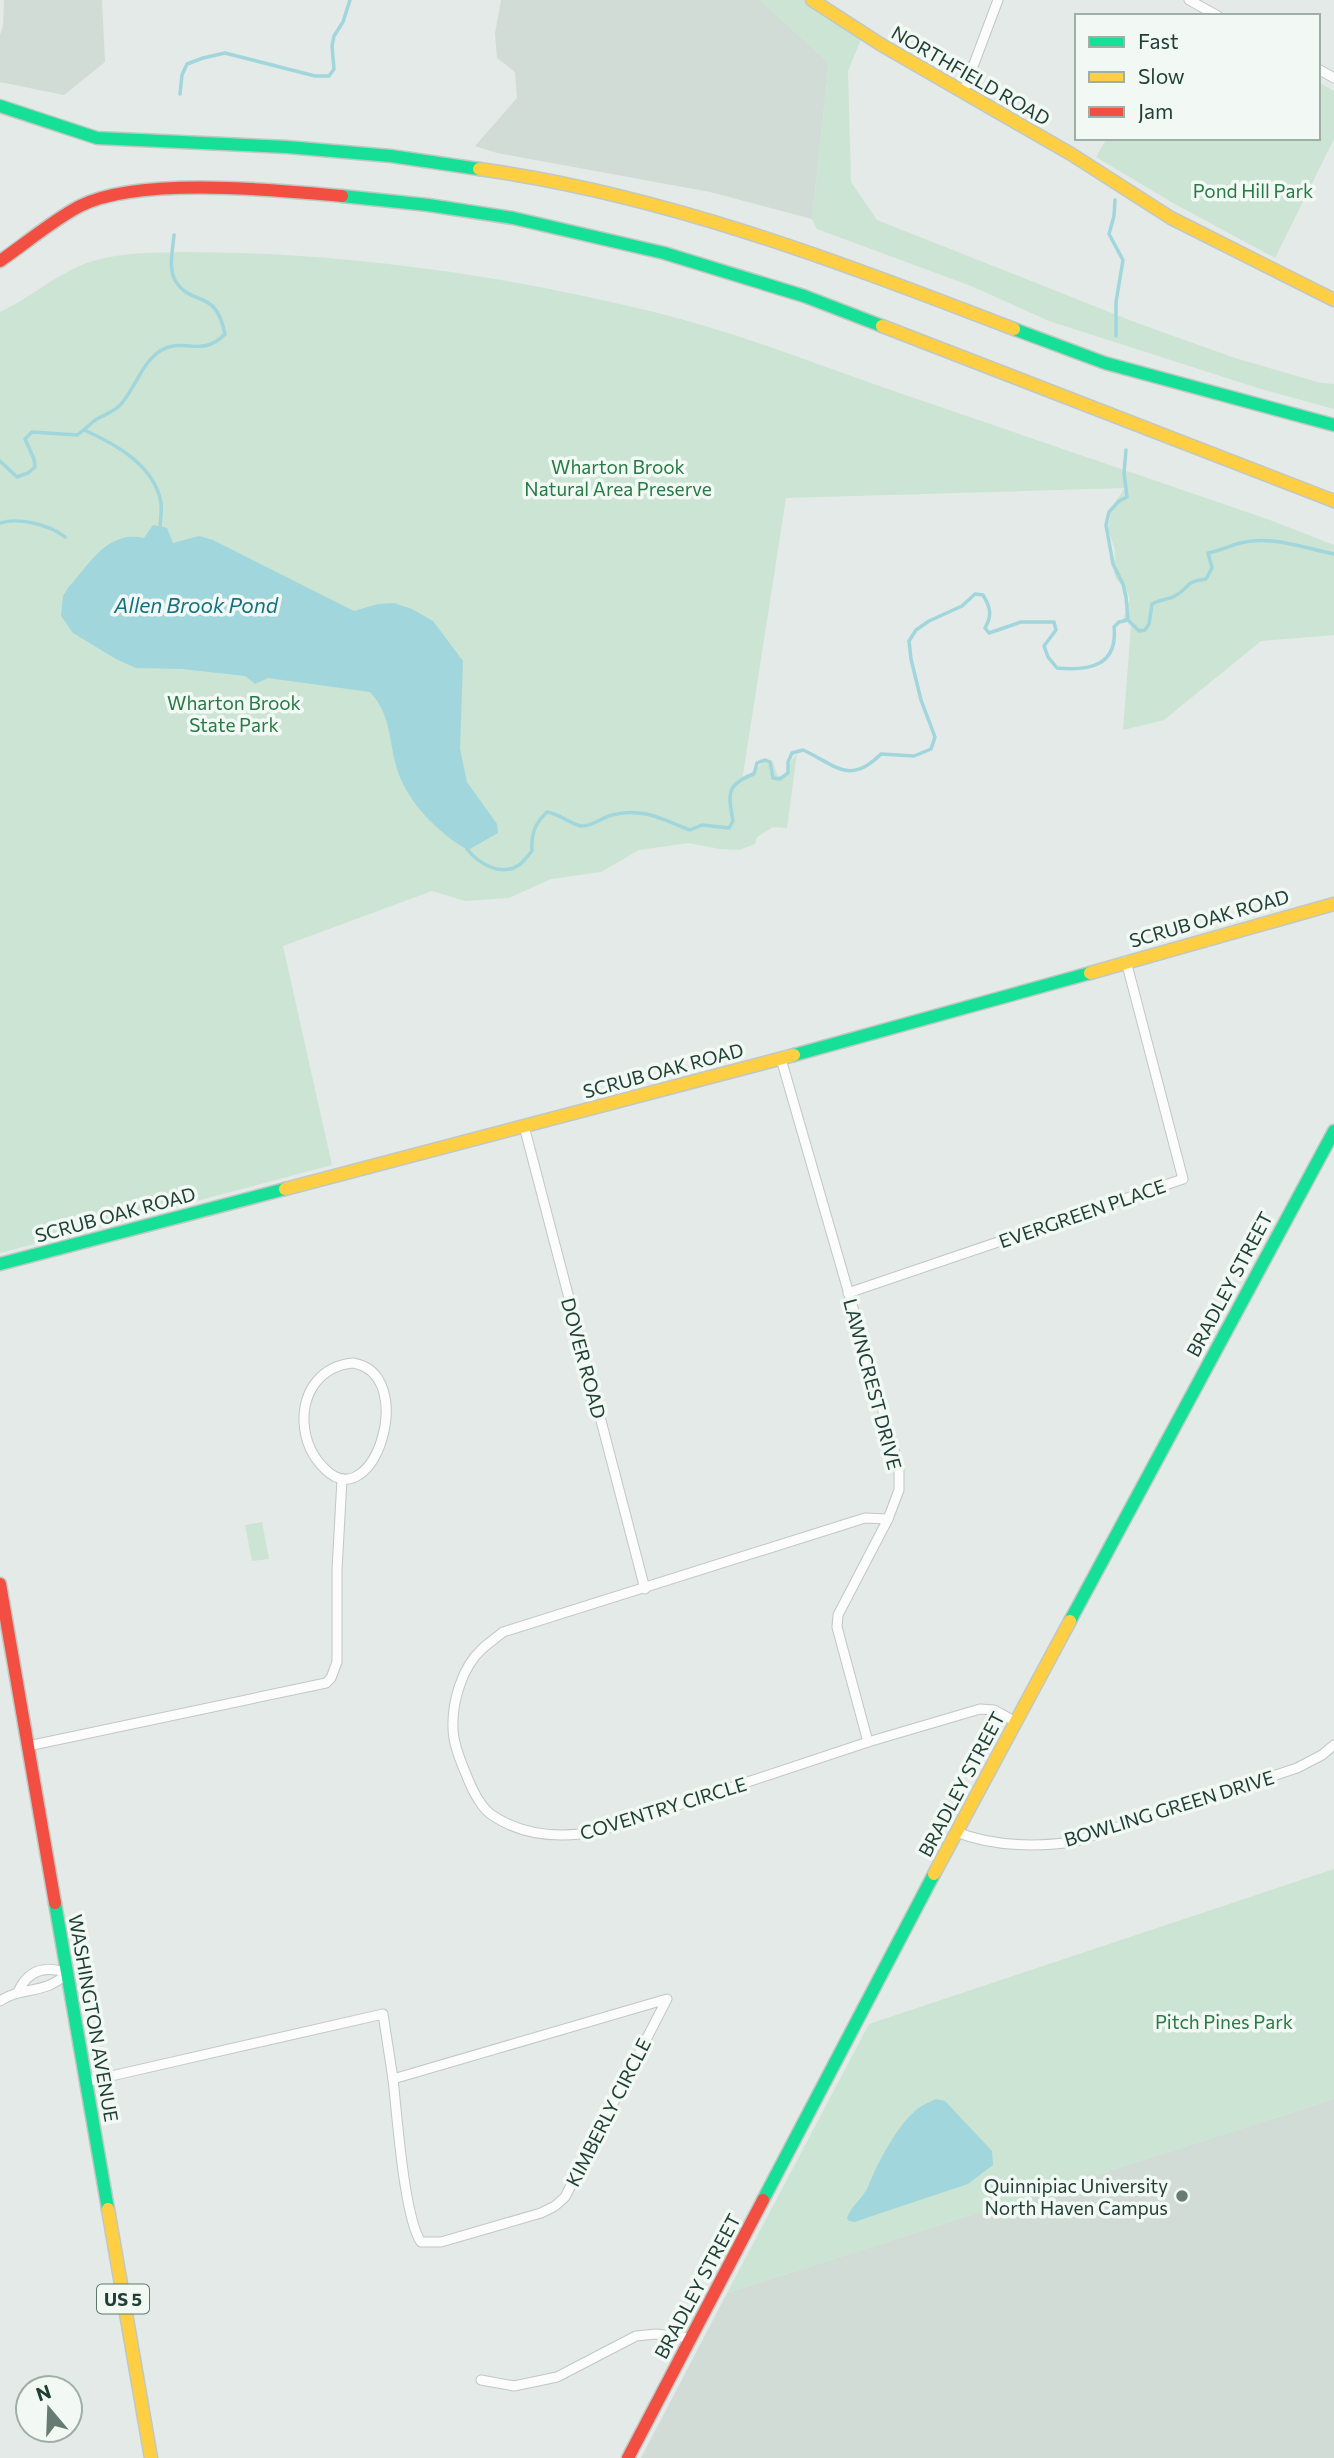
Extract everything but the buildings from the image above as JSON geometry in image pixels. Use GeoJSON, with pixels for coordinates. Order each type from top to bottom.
{"type":"FeatureCollection","features":[{"type":"Feature","properties":{"kind":"main road","name":"NORTHFIELD ROAD"},"geometry":{"type":"LineString","coordinates":[[812,0],[880,44],[1071,154],[1171,218],[1334,300]]}},
{"type":"Feature","properties":{"kind":"main road"},"geometry":{"type":"LineString","coordinates":[[0,106],[97,138],[287,147],[402,158],[489,170],[606,193],[709,220],[801,249],[1105,363],[1334,425]]}},
{"type":"Feature","properties":{"kind":"main road"},"geometry":{"type":"LineString","coordinates":[[0,261],[71,211],[104,196],[128,190],[192,188],[316,194],[428,205],[513,218],[652,249],[784,289],[1334,501]]}},
{"type":"Feature","properties":{"kind":"main road","name":"SCRUB OAK ROAD"},"geometry":{"type":"LineString","coordinates":[[0,1264],[914,1023],[1334,904]]}},
{"type":"Feature","properties":{"kind":"main road","name":"BRADLEY STREET"},"geometry":{"type":"LineString","coordinates":[[628,2458],[956,1832],[1334,1131]]}},
{"type":"Feature","properties":{"kind":"main road","name":"WASHINGTON AVENUE"},"geometry":{"type":"LineString","coordinates":[[0,1584],[151,2458]]}},
{"type":"Feature","properties":{"kind":"street"},"geometry":{"type":"LineString","coordinates":[[964,93],[998,0]]}},
{"type":"Feature","properties":{"kind":"street"},"geometry":{"type":"LineString","coordinates":[[1189,0],[1214,14]]}},
{"type":"Feature","properties":{"kind":"street","name":"EVERGREEN PLACE"},"geometry":{"type":"LineString","coordinates":[[849,1293],[1183,1179],[1126,961]]}},
{"type":"Feature","properties":{"kind":"street","name":"LAWNCREST DRIVE"},"geometry":{"type":"LineString","coordinates":[[780,1059],[899,1467],[898,1490],[888,1519],[838,1615],[837,1627],[868,1742]]}},
{"type":"Feature","properties":{"kind":"street","name":"DOVER ROAD"},"geometry":{"type":"LineString","coordinates":[[524,1126],[645,1589]]}},
{"type":"Feature","properties":{"kind":"street"},"geometry":{"type":"LineString","coordinates":[[353,1363],[369,1369],[376,1376],[385,1409],[384,1437],[375,1457],[360,1473],[342,1479],[329,1473],[313,1453],[305,1433],[305,1412],[313,1386],[321,1376],[339,1364],[353,1363]]}},
{"type":"Feature","properties":{"kind":"street"},"geometry":{"type":"LineString","coordinates":[[28,1746],[326,1683],[331,1678],[337,1662],[337,1570],[342,1479]]}},
{"type":"Feature","properties":{"kind":"street","name":"COVENTRY CIRCLE"},"geometry":{"type":"LineString","coordinates":[[888,1519],[865,1518],[503,1632],[480,1650],[464,1674],[456,1697],[453,1728],[460,1760],[490,1814],[518,1828],[546,1835],[574,1836],[600,1831],[868,1742],[979,1709],[994,1710],[1016,1722]]}},
{"type":"Feature","properties":{"kind":"street","name":"BOWLING GREEN DRIVE"},"geometry":{"type":"LineString","coordinates":[[956,1832],[986,1842],[1073,1842],[1297,1768],[1322,1755],[1334,1745]]}},
{"type":"Feature","properties":{"kind":"street"},"geometry":{"type":"LineString","coordinates":[[18,1992],[29,1975],[42,1969],[67,1973]]}},
{"type":"Feature","properties":{"kind":"street"},"geometry":{"type":"LineString","coordinates":[[0,2001],[18,1992],[54,1985],[67,1973]]}},
{"type":"Feature","properties":{"kind":"street","name":"KIMBERLY CIRCLE"},"geometry":{"type":"LineString","coordinates":[[85,2082],[383,2014],[410,2208],[416,2234],[421,2242],[430,2243],[541,2213],[565,2197],[667,1999],[393,2080]]}},
{"type":"Feature","properties":{"kind":"street"},"geometry":{"type":"LineString","coordinates":[[481,2380],[514,2386],[557,2377],[636,2336],[656,2334],[691,2338]]}},
{"type":"Feature","properties":{"kind":"shaded area"},"geometry":{"type":"Polygon","coordinates":[[[4,0],[102,0],[105,62],[64,95],[0,82],[0,35],[4,0]]]}},
{"type":"Feature","properties":{"kind":"shaded area"},"geometry":{"type":"Polygon","coordinates":[[[501,0],[760,0],[829,63],[812,219],[710,192],[497,153],[475,146],[517,98],[515,72],[497,58],[495,33],[501,0]]]}},
{"type":"Feature","properties":{"kind":"shaded area","name":"Quinnipiac University North Haven Campus"},"geometry":{"type":"Polygon","coordinates":[[[1334,2099],[1334,2458],[641,2458],[727,2293],[1334,2099]]]}},
{"type":"Feature","properties":{"kind":"green space"},"geometry":{"type":"Polygon","coordinates":[[[760,0],[809,0],[862,37],[848,71],[851,182],[877,220],[1137,323],[1235,358],[1321,383],[1334,384],[1334,409],[1261,389],[1049,321],[971,286],[817,229],[812,219],[829,63],[760,0]]]}},
{"type":"Feature","properties":{"kind":"green space","name":"Pond Hill Park"},"geometry":{"type":"Polygon","coordinates":[[[1320,83],[1334,91],[1334,139],[1275,258],[1173,203],[1096,157],[1106,140],[1320,140],[1320,83]]]}},
{"type":"Feature","properties":{"kind":"green space","name":"Wharton Brook State Park"},"geometry":{"type":"Polygon","coordinates":[[[183,252],[302,256],[479,276],[654,312],[741,337],[1270,520],[1334,545],[1334,635],[1261,641],[1164,720],[1123,730],[1131,625],[1123,619],[1130,599],[1126,589],[1116,579],[1115,550],[1108,529],[1112,507],[1125,488],[786,498],[742,781],[765,761],[772,760],[778,776],[785,776],[797,753],[787,828],[773,827],[757,837],[755,844],[739,850],[688,843],[639,850],[601,872],[551,879],[509,898],[465,901],[432,891],[283,946],[332,1165],[0,1253],[0,312],[84,264],[125,255],[183,252]]]}},
{"type":"Feature","properties":{"kind":"green space"},"geometry":{"type":"Polygon","coordinates":[[[262,1522],[269,1559],[252,1561],[245,1525],[262,1522]]]}},
{"type":"Feature","properties":{"kind":"green space","name":"Pitch Pines Park"},"geometry":{"type":"Polygon","coordinates":[[[1334,1869],[1334,2099],[727,2293],[869,2024],[1334,1869]]]}},
{"type":"Feature","properties":{"kind":"water","name":"Allen Brook Pond"},"geometry":{"type":"Polygon","coordinates":[[[153,525],[167,528],[173,543],[199,536],[213,540],[354,611],[378,604],[394,603],[433,621],[463,661],[460,749],[467,782],[497,824],[498,833],[468,850],[425,816],[402,781],[386,719],[370,692],[268,678],[255,684],[245,676],[182,669],[136,668],[73,633],[61,616],[63,596],[68,588],[109,544],[131,537],[144,538],[153,525]]]}},
{"type":"Feature","properties":{"kind":"water"},"geometry":{"type":"Polygon","coordinates":[[[936,2099],[945,2101],[992,2151],[993,2165],[968,2184],[855,2222],[849,2221],[849,2214],[866,2191],[893,2137],[918,2108],[936,2099]]]}},
{"type":"Feature","properties":{"kind":"waterway"},"geometry":{"type":"LineString","coordinates":[[180,94],[182,75],[187,64],[225,53],[315,76],[329,76],[334,69],[334,36],[343,22],[350,0]]}},
{"type":"Feature","properties":{"kind":"waterway"},"geometry":{"type":"LineString","coordinates":[[1115,200],[1109,234],[1123,260],[1116,302],[1116,336]]}},
{"type":"Feature","properties":{"kind":"waterway"},"geometry":{"type":"LineString","coordinates":[[0,461],[17,477],[28,473],[35,467],[25,439],[32,432],[77,435],[118,407],[148,362],[160,351],[169,347],[208,345],[225,334],[215,309],[209,303],[188,294],[175,280],[171,264],[174,235]]}},
{"type":"Feature","properties":{"kind":"waterway"},"geometry":{"type":"LineString","coordinates":[[84,430],[121,449],[151,478],[161,503],[160,531]]}},
{"type":"Feature","properties":{"kind":"waterway"},"geometry":{"type":"LineString","coordinates":[[1126,450],[1124,473],[1127,497],[1109,512],[1106,525],[1113,564],[1123,584],[1128,620]]}},
{"type":"Feature","properties":{"kind":"waterway"},"geometry":{"type":"LineString","coordinates":[[0,523],[34,523],[65,537]]}},
{"type":"Feature","properties":{"kind":"waterway"},"geometry":{"type":"LineString","coordinates":[[467,849],[484,864],[498,869],[505,870],[521,864],[532,851],[535,829],[547,812],[582,826],[612,815],[632,812],[661,818],[690,830],[702,825],[729,828],[733,821],[731,791],[738,782],[754,774],[757,763],[765,760],[770,762],[773,778],[780,779],[788,773],[788,762],[792,753],[803,750],[842,770],[851,771],[870,764],[881,754],[914,756],[931,749],[935,737],[921,700],[909,641],[916,630],[962,606],[975,594],[983,595],[988,604],[990,616],[985,628],[989,633],[1021,622],[1054,622],[1056,630],[1044,646],[1048,657],[1057,668],[1090,667],[1106,658],[1114,640],[1114,627],[1119,622],[1128,620],[1139,631],[1145,630],[1149,624],[1152,604],[1175,596],[1190,583],[1206,579],[1212,568],[1208,553],[1240,543],[1264,540],[1334,554]]}},
{"type":"Feature","properties":{"kind":"traffic: fast"},"geometry":{"type":"LineString","coordinates":[[0,106],[97,138],[287,147],[391,156],[479,169]]}},
{"type":"Feature","properties":{"kind":"traffic: fast"},"geometry":{"type":"LineString","coordinates":[[342,196],[513,218],[664,253],[804,296],[882,326]]}},
{"type":"Feature","properties":{"kind":"traffic: fast"},"geometry":{"type":"LineString","coordinates":[[1014,329],[1105,363],[1334,425]]}},
{"type":"Feature","properties":{"kind":"traffic: fast"},"geometry":{"type":"LineString","coordinates":[[794,1055],[1090,973]]}},
{"type":"Feature","properties":{"kind":"traffic: fast"},"geometry":{"type":"LineString","coordinates":[[1070,1621],[1334,1131]]}},
{"type":"Feature","properties":{"kind":"traffic: fast"},"geometry":{"type":"LineString","coordinates":[[0,1264],[285,1189]]}},
{"type":"Feature","properties":{"kind":"traffic: fast"},"geometry":{"type":"LineString","coordinates":[[763,2200],[934,1874]]}},
{"type":"Feature","properties":{"kind":"traffic: fast"},"geometry":{"type":"LineString","coordinates":[[55,1903],[108,2209]]}},
{"type":"Feature","properties":{"kind":"traffic: slow"},"geometry":{"type":"LineString","coordinates":[[812,0],[880,44],[1071,154],[1171,218],[1334,300]]}},
{"type":"Feature","properties":{"kind":"traffic: slow"},"geometry":{"type":"LineString","coordinates":[[479,169],[548,181],[684,213],[883,279],[1014,329]]}},
{"type":"Feature","properties":{"kind":"traffic: slow"},"geometry":{"type":"LineString","coordinates":[[882,326],[1334,501]]}},
{"type":"Feature","properties":{"kind":"traffic: slow"},"geometry":{"type":"LineString","coordinates":[[1090,973],[1334,904]]}},
{"type":"Feature","properties":{"kind":"traffic: slow"},"geometry":{"type":"LineString","coordinates":[[285,1189],[794,1055]]}},
{"type":"Feature","properties":{"kind":"traffic: slow"},"geometry":{"type":"LineString","coordinates":[[934,1874],[1070,1621]]}},
{"type":"Feature","properties":{"kind":"traffic: slow"},"geometry":{"type":"LineString","coordinates":[[108,2209],[151,2458]]}},
{"type":"Feature","properties":{"kind":"traffic: jam"},"geometry":{"type":"LineString","coordinates":[[0,261],[80,206],[105,197],[136,191],[208,188],[342,196]]}},
{"type":"Feature","properties":{"kind":"traffic: jam"},"geometry":{"type":"LineString","coordinates":[[0,1584],[55,1903]]}},
{"type":"Feature","properties":{"kind":"traffic: jam"},"geometry":{"type":"LineString","coordinates":[[628,2458],[763,2200]]}},
{"type":"Feature","properties":{"kind":"place","name":"Quinnipiac University North Haven Campus"},"geometry":{"type":"Point","coordinates":[1182,2196]}},
{"type":"Feature","properties":{"kind":"park label","name":"Wharton Brook Natural Area Preserve"},"geometry":{"type":"Point","coordinates":[618,477]}}]}
